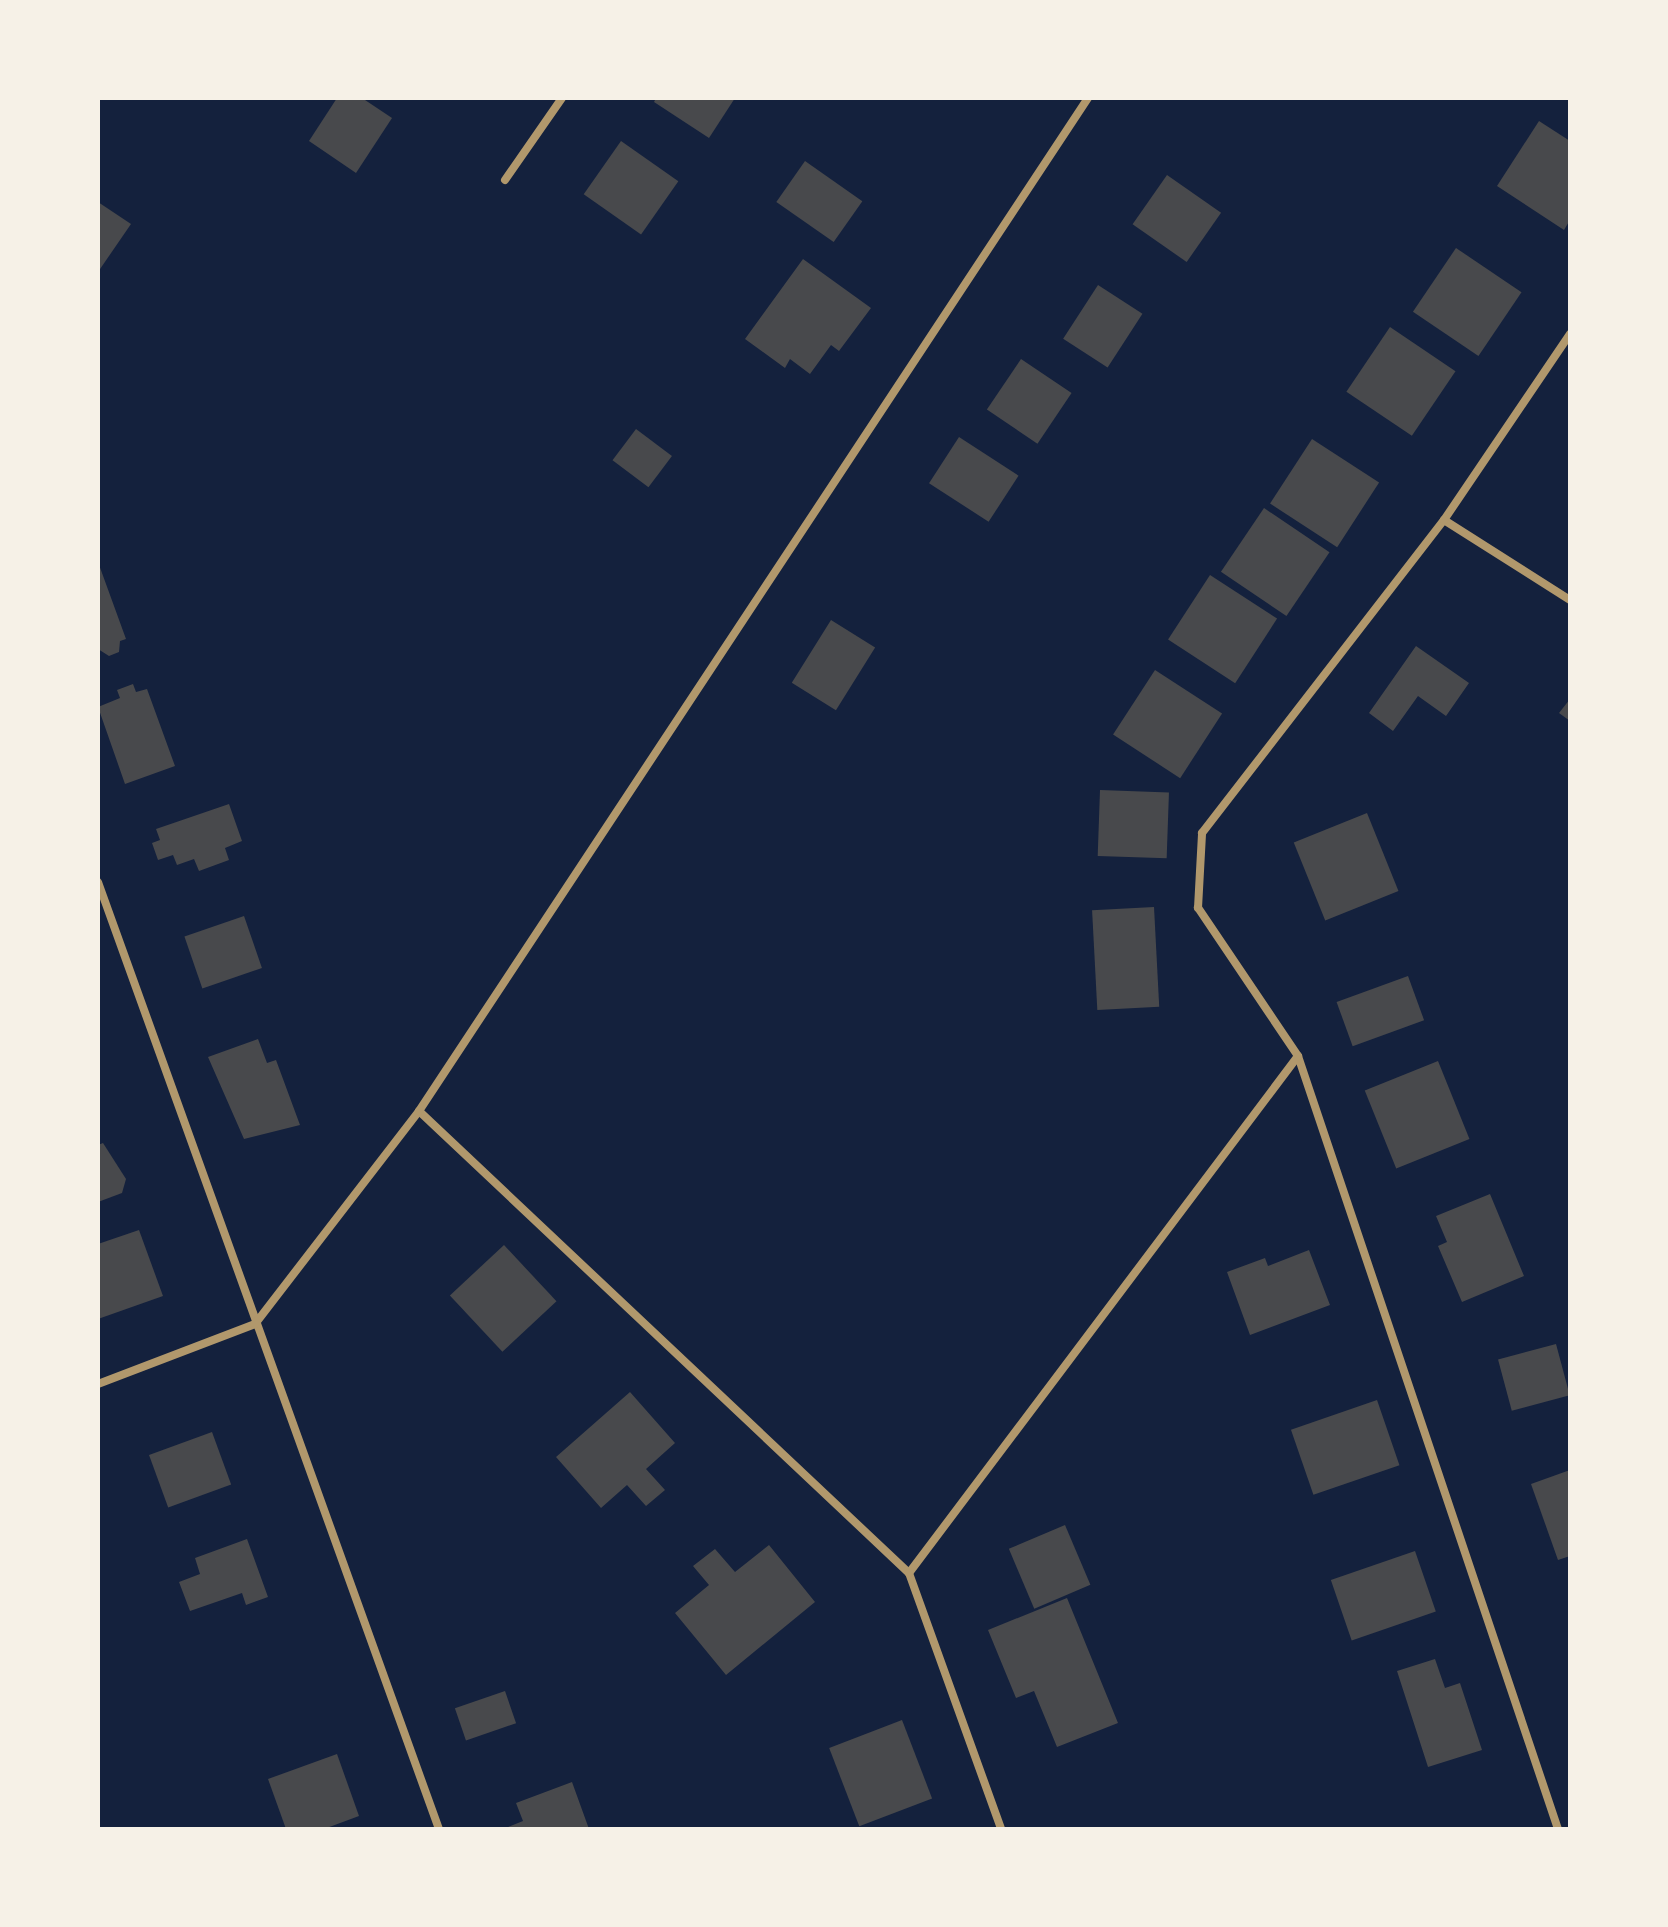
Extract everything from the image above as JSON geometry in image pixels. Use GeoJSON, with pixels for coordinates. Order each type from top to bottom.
{"type":"FeatureCollection","features":[{"type":"Feature","properties":{"kind":"street"},"geometry":{"type":"LineString","coordinates":[[505,180],[562,98]]}},
{"type":"Feature","properties":{"kind":"street"},"geometry":{"type":"LineString","coordinates":[[98,1384],[255,1324],[419,1111],[1088,98]]}},
{"type":"Feature","properties":{"kind":"street"},"geometry":{"type":"LineString","coordinates":[[1558,1829],[1298,1056],[1198,908],[1202,833],[1444,520],[1570,334]]}},
{"type":"Feature","properties":{"kind":"street"},"geometry":{"type":"LineString","coordinates":[[1444,520],[1570,600]]}},
{"type":"Feature","properties":{"kind":"street"},"geometry":{"type":"LineString","coordinates":[[98,882],[439,1829]]}},
{"type":"Feature","properties":{"kind":"street"},"geometry":{"type":"LineString","coordinates":[[909,1573],[1298,1056]]}},
{"type":"Feature","properties":{"kind":"street"},"geometry":{"type":"LineString","coordinates":[[419,1111],[909,1573],[1001,1829]]}},
{"type":"Feature","properties":{"kind":"building"},"geometry":{"type":"Polygon","coordinates":[[[337,98],[362,98],[392,118],[356,173],[309,141],[337,98]]]}},
{"type":"Feature","properties":{"kind":"building"},"geometry":{"type":"Polygon","coordinates":[[[656,98],[735,98],[709,138],[654,102],[656,98]]]}},
{"type":"Feature","properties":{"kind":"building"},"geometry":{"type":"Polygon","coordinates":[[[1539,121],[1570,141],[1570,220],[1564,230],[1497,186],[1539,121]]]}},
{"type":"Feature","properties":{"kind":"building"},"geometry":{"type":"Polygon","coordinates":[[[621,141],[678,181],[641,234],[584,194],[621,141]]]}},
{"type":"Feature","properties":{"kind":"building"},"geometry":{"type":"Polygon","coordinates":[[[805,161],[862,201],[834,242],[776,202],[805,161]]]}},
{"type":"Feature","properties":{"kind":"building"},"geometry":{"type":"Polygon","coordinates":[[[1167,175],[1221,213],[1187,262],[1133,224],[1167,175]]]}},
{"type":"Feature","properties":{"kind":"building"},"geometry":{"type":"Polygon","coordinates":[[[98,202],[131,224],[98,272],[98,202]]]}},
{"type":"Feature","properties":{"kind":"building"},"geometry":{"type":"Polygon","coordinates":[[[1456,248],[1521,292],[1478,356],[1413,312],[1456,248]]]}},
{"type":"Feature","properties":{"kind":"building"},"geometry":{"type":"Polygon","coordinates":[[[803,259],[871,308],[839,351],[831,345],[810,374],[790,359],[785,368],[745,339],[803,259]]]}},
{"type":"Feature","properties":{"kind":"building"},"geometry":{"type":"Polygon","coordinates":[[[1098,285],[1142,314],[1108,368],[1063,339],[1098,285]]]}},
{"type":"Feature","properties":{"kind":"building"},"geometry":{"type":"Polygon","coordinates":[[[1390,327],[1455,371],[1412,436],[1346,392],[1390,327]]]}},
{"type":"Feature","properties":{"kind":"building"},"geometry":{"type":"Polygon","coordinates":[[[1021,359],[1072,393],[1037,444],[987,410],[1021,359]]]}},
{"type":"Feature","properties":{"kind":"building"},"geometry":{"type":"Polygon","coordinates":[[[636,429],[672,456],[648,487],[613,460],[636,429]]]}},
{"type":"Feature","properties":{"kind":"building"},"geometry":{"type":"Polygon","coordinates":[[[959,437],[1019,476],[989,522],[929,483],[959,437]]]}},
{"type":"Feature","properties":{"kind":"building"},"geometry":{"type":"Polygon","coordinates":[[[1312,439],[1379,483],[1337,547],[1270,504],[1312,439]]]}},
{"type":"Feature","properties":{"kind":"building"},"geometry":{"type":"Polygon","coordinates":[[[1264,508],[1329,552],[1286,616],[1221,572],[1264,508]]]}},
{"type":"Feature","properties":{"kind":"building"},"geometry":{"type":"Polygon","coordinates":[[[98,562],[126,639],[120,641],[119,652],[109,656],[98,649],[98,562]]]}},
{"type":"Feature","properties":{"kind":"building"},"geometry":{"type":"Polygon","coordinates":[[[1210,575],[1277,619],[1235,683],[1168,640],[1210,575]]]}},
{"type":"Feature","properties":{"kind":"building"},"geometry":{"type":"Polygon","coordinates":[[[831,620],[875,648],[836,710],[792,683],[831,620]]]}},
{"type":"Feature","properties":{"kind":"building"},"geometry":{"type":"Polygon","coordinates":[[[1416,646],[1469,683],[1446,716],[1418,696],[1393,731],[1369,713],[1416,646]]]}},
{"type":"Feature","properties":{"kind":"building"},"geometry":{"type":"Polygon","coordinates":[[[1155,670],[1222,714],[1180,778],[1113,735],[1155,670]]]}},
{"type":"Feature","properties":{"kind":"building"},"geometry":{"type":"Polygon","coordinates":[[[133,684],[136,692],[147,689],[175,766],[125,784],[98,707],[120,698],[117,690],[133,684]]]}},
{"type":"Feature","properties":{"kind":"building"},"geometry":{"type":"Polygon","coordinates":[[[1570,699],[1570,721],[1559,713],[1570,699]]]}},
{"type":"Feature","properties":{"kind":"building"},"geometry":{"type":"Polygon","coordinates":[[[1100,790],[1169,792],[1167,858],[1098,856],[1100,790]]]}},
{"type":"Feature","properties":{"kind":"building"},"geometry":{"type":"Polygon","coordinates":[[[229,804],[242,841],[225,848],[229,860],[199,871],[194,859],[177,865],[173,855],[158,860],[152,843],[160,840],[156,829],[229,804]]]}},
{"type":"Feature","properties":{"kind":"building"},"geometry":{"type":"Polygon","coordinates":[[[1367,813],[1398,891],[1325,920],[1294,843],[1367,813]]]}},
{"type":"Feature","properties":{"kind":"building"},"geometry":{"type":"Polygon","coordinates":[[[1154,907],[1159,1007],[1097,1010],[1092,910],[1154,907]]]}},
{"type":"Feature","properties":{"kind":"building"},"geometry":{"type":"Polygon","coordinates":[[[244,916],[262,968],[202,989],[184,937],[244,916]]]}},
{"type":"Feature","properties":{"kind":"building"},"geometry":{"type":"Polygon","coordinates":[[[1408,976],[1424,1020],[1353,1046],[1337,1002],[1408,976]]]}},
{"type":"Feature","properties":{"kind":"building"},"geometry":{"type":"Polygon","coordinates":[[[258,1039],[267,1063],[276,1060],[300,1125],[244,1139],[208,1057],[258,1039]]]}},
{"type":"Feature","properties":{"kind":"building"},"geometry":{"type":"Polygon","coordinates":[[[1438,1061],[1469,1139],[1396,1168],[1365,1091],[1438,1061]]]}},
{"type":"Feature","properties":{"kind":"building"},"geometry":{"type":"Polygon","coordinates":[[[103,1143],[126,1179],[122,1193],[98,1202],[98,1145],[103,1143]]]}},
{"type":"Feature","properties":{"kind":"building"},"geometry":{"type":"Polygon","coordinates":[[[1490,1194],[1524,1276],[1462,1302],[1438,1246],[1447,1242],[1436,1216],[1490,1194]]]}},
{"type":"Feature","properties":{"kind":"building"},"geometry":{"type":"Polygon","coordinates":[[[139,1230],[163,1296],[98,1319],[98,1244],[139,1230]]]}},
{"type":"Feature","properties":{"kind":"building"},"geometry":{"type":"Polygon","coordinates":[[[504,1245],[557,1301],[502,1352],[450,1295],[504,1245]]]}},
{"type":"Feature","properties":{"kind":"building"},"geometry":{"type":"Polygon","coordinates":[[[1309,1250],[1330,1305],[1250,1335],[1227,1272],[1265,1258],[1268,1266],[1309,1250]]]}},
{"type":"Feature","properties":{"kind":"building"},"geometry":{"type":"Polygon","coordinates":[[[1556,1344],[1570,1395],[1512,1411],[1498,1360],[1556,1344]]]}},
{"type":"Feature","properties":{"kind":"building"},"geometry":{"type":"Polygon","coordinates":[[[630,1392],[675,1443],[646,1469],[665,1490],[646,1506],[627,1485],[601,1508],[556,1457],[630,1392]]]}},
{"type":"Feature","properties":{"kind":"building"},"geometry":{"type":"Polygon","coordinates":[[[1377,1400],[1399,1465],[1313,1495],[1291,1430],[1377,1400]]]}},
{"type":"Feature","properties":{"kind":"building"},"geometry":{"type":"Polygon","coordinates":[[[212,1432],[231,1485],[168,1508],[149,1455],[212,1432]]]}},
{"type":"Feature","properties":{"kind":"building"},"geometry":{"type":"Polygon","coordinates":[[[1570,1470],[1570,1556],[1558,1560],[1531,1484],[1570,1470]]]}},
{"type":"Feature","properties":{"kind":"building"},"geometry":{"type":"Polygon","coordinates":[[[1065,1525],[1090,1585],[1034,1609],[1009,1549],[1065,1525]]]}},
{"type":"Feature","properties":{"kind":"building"},"geometry":{"type":"Polygon","coordinates":[[[247,1539],[268,1597],[246,1605],[242,1593],[190,1611],[179,1582],[200,1574],[195,1558],[247,1539]]]}},
{"type":"Feature","properties":{"kind":"building"},"geometry":{"type":"Polygon","coordinates":[[[769,1545],[815,1602],[726,1675],[675,1613],[709,1585],[693,1566],[715,1549],[735,1572],[769,1545]]]}},
{"type":"Feature","properties":{"kind":"building"},"geometry":{"type":"Polygon","coordinates":[[[1415,1551],[1436,1612],[1352,1640],[1331,1580],[1415,1551]]]}},
{"type":"Feature","properties":{"kind":"building"},"geometry":{"type":"Polygon","coordinates":[[[1067,1598],[1118,1723],[1057,1747],[1034,1691],[1016,1698],[988,1630],[1067,1598]]]}},
{"type":"Feature","properties":{"kind":"building"},"geometry":{"type":"Polygon","coordinates":[[[1435,1659],[1445,1688],[1460,1683],[1482,1750],[1428,1767],[1397,1671],[1435,1659]]]}},
{"type":"Feature","properties":{"kind":"building"},"geometry":{"type":"Polygon","coordinates":[[[505,1691],[516,1723],[466,1740],[455,1708],[505,1691]]]}},
{"type":"Feature","properties":{"kind":"building"},"geometry":{"type":"Polygon","coordinates":[[[902,1720],[932,1798],[859,1826],[829,1748],[902,1720]]]}},
{"type":"Feature","properties":{"kind":"building"},"geometry":{"type":"Polygon","coordinates":[[[337,1754],[359,1816],[324,1829],[286,1829],[268,1779],[337,1754]]]}},
{"type":"Feature","properties":{"kind":"building"},"geometry":{"type":"Polygon","coordinates":[[[572,1782],[589,1829],[503,1829],[523,1821],[516,1803],[572,1782]]]}}]}
